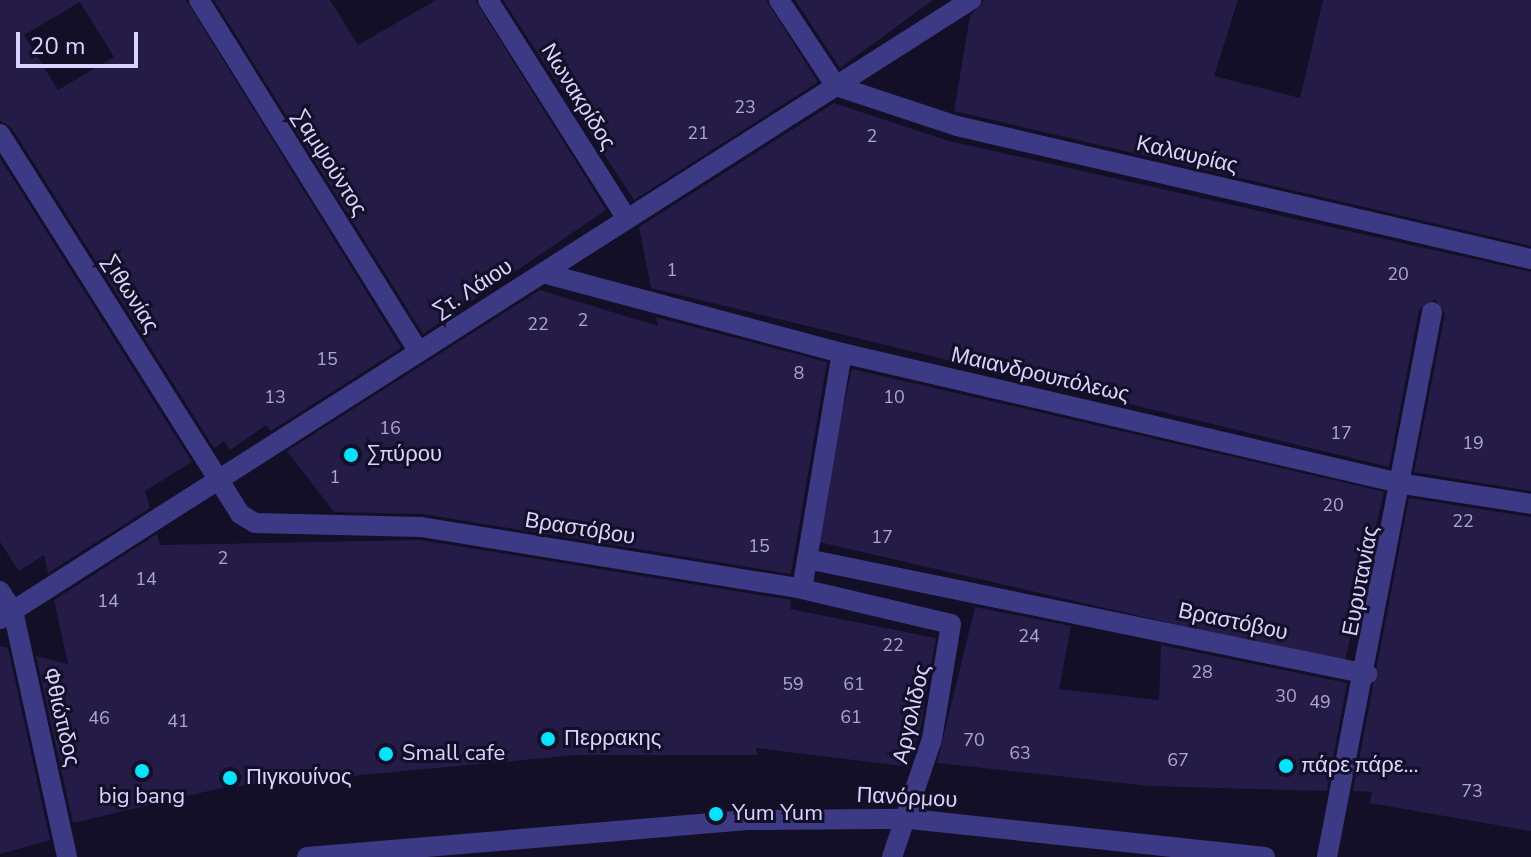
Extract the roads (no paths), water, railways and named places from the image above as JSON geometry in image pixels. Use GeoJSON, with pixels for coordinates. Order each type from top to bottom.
{"type":"FeatureCollection","features":[{"type":"Feature","properties":{"kind":"street","name":"Σαμψούντος"},"geometry":{"type":"LineString","coordinates":[[199,0],[419,352]]}},
{"type":"Feature","properties":{"kind":"street","name":"Νωνακρίδος"},"geometry":{"type":"LineString","coordinates":[[488,0],[627,219]]}},
{"type":"Feature","properties":{"kind":"street"},"geometry":{"type":"LineString","coordinates":[[779,0],[836,86]]}},
{"type":"Feature","properties":{"kind":"street","name":"Στ. Λάιου"},"geometry":{"type":"LineString","coordinates":[[6,615],[971,0]]}},
{"type":"Feature","properties":{"kind":"street","name":"Καλαυρίας"},"geometry":{"type":"LineString","coordinates":[[836,86],[957,126],[1531,259]]}},
{"type":"Feature","properties":{"kind":"street","name":"Σιθωνίας"},"geometry":{"type":"LineString","coordinates":[[0,134],[219,480]]}},
{"type":"Feature","properties":{"kind":"street","name":"Μαιανδρουπόλεως"},"geometry":{"type":"LineString","coordinates":[[543,273],[842,353],[1404,484],[1531,504]]}},
{"type":"Feature","properties":{"kind":"street","name":"Ευρυτανίας"},"geometry":{"type":"LineString","coordinates":[[1327,857],[1404,484],[1432,312]]}},
{"type":"Feature","properties":{"kind":"street"},"geometry":{"type":"LineString","coordinates":[[802,589],[842,353]]}},
{"type":"Feature","properties":{"kind":"street","name":"Βραστόβου"},"geometry":{"type":"LineString","coordinates":[[219,480],[240,514],[255,523],[421,527],[802,589],[951,624]]}},
{"type":"Feature","properties":{"kind":"street","name":"Βραστόβου"},"geometry":{"type":"LineString","coordinates":[[807,559],[1367,674]]}},
{"type":"Feature","properties":{"kind":"street","name":"Φθιώτιδος"},"geometry":{"type":"LineString","coordinates":[[0,591],[67,857]]}},
{"type":"Feature","properties":{"kind":"street","name":"Αργολίδος"},"geometry":{"type":"LineString","coordinates":[[892,857],[910,819],[949,667],[951,624]]}},
{"type":"Feature","properties":{"kind":"street","name":"Πανόρμου"},"geometry":{"type":"LineString","coordinates":[[307,857],[747,820],[910,819],[1265,857]]}},
{"type":"Feature","properties":{"kind":"place","name":"Σπύρου"},"geometry":{"type":"Point","coordinates":[351,455]}},
{"type":"Feature","properties":{"kind":"place","name":"Περρακης"},"geometry":{"type":"Point","coordinates":[548,739]}},
{"type":"Feature","properties":{"kind":"place","name":"Small cafe"},"geometry":{"type":"Point","coordinates":[386,754]}},
{"type":"Feature","properties":{"kind":"place","name":"πάρε πάρε..."},"geometry":{"type":"Point","coordinates":[1286,766]}},
{"type":"Feature","properties":{"kind":"place","name":"big bang"},"geometry":{"type":"Point","coordinates":[142,771]}},
{"type":"Feature","properties":{"kind":"place","name":"Πιγκουίνος"},"geometry":{"type":"Point","coordinates":[230,778]}},
{"type":"Feature","properties":{"kind":"place","name":"Yum Yum"},"geometry":{"type":"Point","coordinates":[716,814]}}]}
